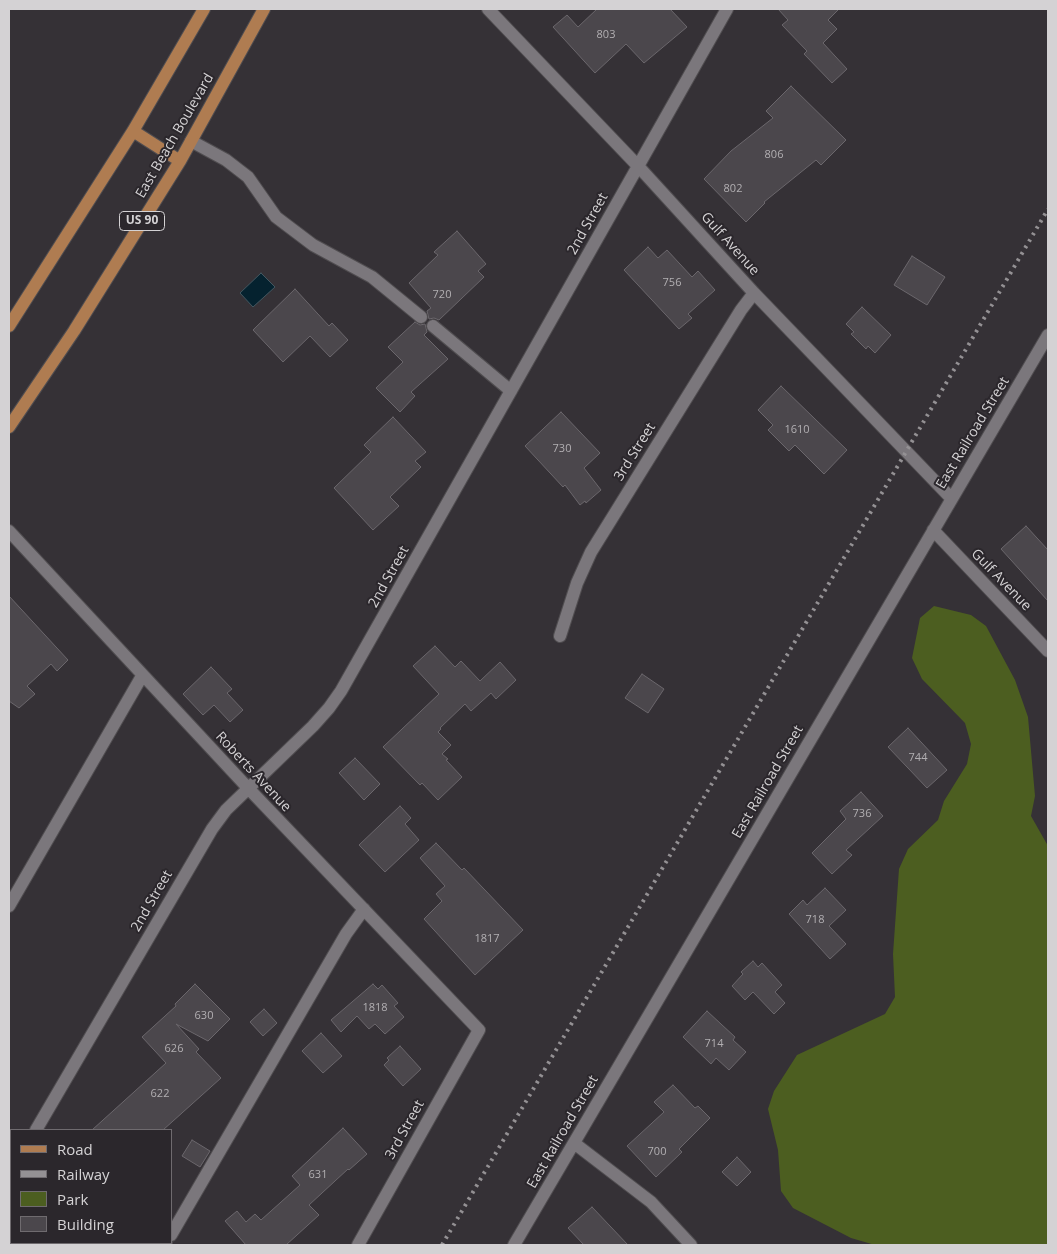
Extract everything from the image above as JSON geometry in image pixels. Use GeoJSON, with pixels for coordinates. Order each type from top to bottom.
{"type":"FeatureCollection","features":[{"type":"Feature","properties":{"kind":"main road"},"geometry":{"type":"LineString","coordinates":[[9,326],[133,131],[204,9]]}},
{"type":"Feature","properties":{"kind":"main road","name":"East Beach Boulevard"},"geometry":{"type":"LineString","coordinates":[[9,427],[74,331],[180,161],[264,9]]}},
{"type":"Feature","properties":{"kind":"main road"},"geometry":{"type":"LineString","coordinates":[[133,131],[180,161]]}},
{"type":"Feature","properties":{"kind":"street","name":"Gulf Avenue"},"geometry":{"type":"LineString","coordinates":[[488,9],[638,166],[754,294],[951,498]]}},
{"type":"Feature","properties":{"kind":"street","name":"2nd Street"},"geometry":{"type":"LineString","coordinates":[[37,1129],[199,848],[226,810],[313,726],[338,696],[727,9]]}},
{"type":"Feature","properties":{"kind":"street"},"geometry":{"type":"LineString","coordinates":[[191,141],[226,160],[248,177],[276,217],[298,234],[313,245],[372,277],[421,316]]}},
{"type":"Feature","properties":{"kind":"street","name":"3rd Street"},"geometry":{"type":"LineString","coordinates":[[560,636],[577,582],[591,552],[741,310],[754,294]]}},
{"type":"Feature","properties":{"kind":"street"},"geometry":{"type":"LineString","coordinates":[[433,326],[511,391]]}},
{"type":"Feature","properties":{"kind":"street","name":"East Railroad Street"},"geometry":{"type":"LineString","coordinates":[[514,1245],[1048,335]]}},
{"type":"Feature","properties":{"kind":"street","name":"Gulf Avenue"},"geometry":{"type":"LineString","coordinates":[[933,530],[1048,651]]}},
{"type":"Feature","properties":{"kind":"street","name":"Roberts Avenue"},"geometry":{"type":"LineString","coordinates":[[9,532],[142,676],[479,1030]]}},
{"type":"Feature","properties":{"kind":"street"},"geometry":{"type":"LineString","coordinates":[[9,906],[142,676]]}},
{"type":"Feature","properties":{"kind":"street"},"geometry":{"type":"LineString","coordinates":[[172,1232],[346,934],[364,909]]}},
{"type":"Feature","properties":{"kind":"street","name":"3rd Street"},"geometry":{"type":"LineString","coordinates":[[358,1245],[479,1030]]}},
{"type":"Feature","properties":{"kind":"street"},"geometry":{"type":"LineString","coordinates":[[574,1143],[651,1202],[691,1245]]}},
{"type":"Feature","properties":{"kind":"green space"},"geometry":{"type":"Polygon","coordinates":[[[934,606],[971,615],[986,626],[1015,680],[1028,717],[1035,796],[1031,816],[1048,846],[1048,1245],[875,1245],[851,1238],[793,1208],[781,1191],[778,1150],[768,1109],[774,1091],[797,1055],[885,1014],[895,997],[893,954],[899,869],[908,849],[938,820],[944,801],[967,764],[971,744],[965,723],[922,679],[912,658],[920,618],[934,606]]]}},
{"type":"Feature","properties":{"kind":"water"},"geometry":{"type":"Polygon","coordinates":[[[261,273],[275,287],[253,307],[240,293],[261,273]]]}},
{"type":"Feature","properties":{"kind":"building"},"geometry":{"type":"Polygon","coordinates":[[[597,9],[670,9],[687,27],[644,63],[626,44],[595,73],[553,27],[567,15],[578,27],[597,9]]]}},
{"type":"Feature","properties":{"kind":"building"},"geometry":{"type":"Polygon","coordinates":[[[778,9],[839,9],[828,20],[837,29],[823,43],[847,69],[832,83],[804,54],[807,51],[782,25],[788,20],[778,9]]]}},
{"type":"Feature","properties":{"kind":"building"},"geometry":{"type":"Polygon","coordinates":[[[791,86],[846,140],[821,165],[816,160],[764,202],[746,222],[704,179],[731,151],[773,118],[766,111],[791,86]]]}},
{"type":"Feature","properties":{"kind":"building"},"geometry":{"type":"Polygon","coordinates":[[[457,231],[486,264],[478,271],[484,277],[439,320],[429,319],[427,311],[431,308],[409,283],[438,255],[434,252],[457,231]]]}},
{"type":"Feature","properties":{"kind":"building"},"geometry":{"type":"Polygon","coordinates":[[[648,247],[658,258],[667,250],[692,277],[698,271],[715,290],[688,314],[692,318],[679,329],[624,270],[648,247]]]}},
{"type":"Feature","properties":{"kind":"building"},"geometry":{"type":"Polygon","coordinates":[[[912,256],[945,277],[927,305],[894,285],[912,256]]]}},
{"type":"Feature","properties":{"kind":"building"},"geometry":{"type":"Polygon","coordinates":[[[295,289],[329,326],[332,323],[348,340],[330,357],[310,336],[283,362],[253,330],[295,289]]]}},
{"type":"Feature","properties":{"kind":"building"},"geometry":{"type":"Polygon","coordinates":[[[862,307],[891,335],[875,353],[868,346],[866,349],[851,334],[854,332],[846,324],[862,307]]]}},
{"type":"Feature","properties":{"kind":"building"},"geometry":{"type":"Polygon","coordinates":[[[415,322],[420,325],[425,324],[427,332],[424,335],[448,359],[411,392],[415,396],[400,412],[376,388],[403,362],[388,347],[415,322]]]}},
{"type":"Feature","properties":{"kind":"building"},"geometry":{"type":"Polygon","coordinates":[[[781,386],[847,450],[824,474],[795,445],[789,451],[768,430],[773,425],[758,410],[781,386]]]}},
{"type":"Feature","properties":{"kind":"building"},"geometry":{"type":"Polygon","coordinates":[[[561,412],[600,453],[584,468],[601,490],[586,503],[585,501],[580,505],[565,485],[563,487],[525,446],[561,412]]]}},
{"type":"Feature","properties":{"kind":"building"},"geometry":{"type":"Polygon","coordinates":[[[393,417],[426,452],[415,461],[421,467],[390,497],[399,506],[373,530],[334,488],[371,452],[364,445],[393,417]]]}},
{"type":"Feature","properties":{"kind":"building"},"geometry":{"type":"Polygon","coordinates":[[[1026,526],[1048,550],[1048,601],[1001,549],[1026,526]]]}},
{"type":"Feature","properties":{"kind":"building"},"geometry":{"type":"Polygon","coordinates":[[[9,596],[68,660],[57,671],[51,664],[27,686],[35,694],[19,708],[9,701],[9,596]]]}},
{"type":"Feature","properties":{"kind":"building"},"geometry":{"type":"Polygon","coordinates":[[[435,646],[455,667],[461,661],[480,681],[500,662],[516,680],[496,699],[491,693],[471,711],[465,704],[440,728],[438,732],[451,745],[442,754],[462,777],[438,800],[422,783],[420,785],[383,747],[439,694],[413,666],[435,646]]]}},
{"type":"Feature","properties":{"kind":"building"},"geometry":{"type":"Polygon","coordinates":[[[211,667],[232,689],[227,693],[243,710],[230,722],[214,705],[203,715],[183,694],[211,667]]]}},
{"type":"Feature","properties":{"kind":"building"},"geometry":{"type":"Polygon","coordinates":[[[642,674],[664,689],[648,713],[625,698],[642,674]]]}},
{"type":"Feature","properties":{"kind":"building"},"geometry":{"type":"Polygon","coordinates":[[[908,728],[947,770],[927,788],[888,747],[908,728]]]}},
{"type":"Feature","properties":{"kind":"building"},"geometry":{"type":"Polygon","coordinates":[[[355,758],[380,784],[364,800],[339,773],[355,758]]]}},
{"type":"Feature","properties":{"kind":"building"},"geometry":{"type":"Polygon","coordinates":[[[861,792],[883,816],[846,850],[852,855],[832,874],[812,853],[846,819],[840,811],[861,792]]]}},
{"type":"Feature","properties":{"kind":"building"},"geometry":{"type":"Polygon","coordinates":[[[400,806],[411,818],[405,824],[419,840],[385,872],[359,845],[400,806]]]}},
{"type":"Feature","properties":{"kind":"building"},"geometry":{"type":"Polygon","coordinates":[[[436,843],[462,870],[464,868],[523,930],[475,975],[424,919],[442,901],[436,894],[445,886],[420,858],[436,843]]]}},
{"type":"Feature","properties":{"kind":"building"},"geometry":{"type":"Polygon","coordinates":[[[825,888],[846,910],[829,926],[846,944],[830,959],[789,914],[803,900],[807,905],[825,888]]]}},
{"type":"Feature","properties":{"kind":"building"},"geometry":{"type":"Polygon","coordinates":[[[753,961],[758,967],[762,963],[782,985],[775,992],[785,1003],[774,1014],[753,992],[745,1000],[732,986],[743,974],[741,972],[753,961]]]}},
{"type":"Feature","properties":{"kind":"building"},"geometry":{"type":"Polygon","coordinates":[[[195,984],[230,1019],[208,1041],[176,1024],[199,1049],[196,1052],[221,1078],[164,1129],[93,1129],[166,1063],[142,1037],[176,1006],[175,1004],[195,984]]]}},
{"type":"Feature","properties":{"kind":"building"},"geometry":{"type":"Polygon","coordinates":[[[373,984],[378,989],[382,985],[398,1003],[394,1006],[404,1017],[385,1034],[375,1024],[369,1029],[357,1016],[341,1032],[331,1020],[373,984]]]}},
{"type":"Feature","properties":{"kind":"building"},"geometry":{"type":"Polygon","coordinates":[[[264,1009],[277,1023],[263,1036],[250,1022],[264,1009]]]}},
{"type":"Feature","properties":{"kind":"building"},"geometry":{"type":"Polygon","coordinates":[[[707,1011],[735,1037],[733,1040],[746,1052],[729,1070],[716,1058],[711,1064],[683,1037],[707,1011]]]}},
{"type":"Feature","properties":{"kind":"building"},"geometry":{"type":"Polygon","coordinates":[[[321,1033],[342,1056],[323,1073],[302,1051],[321,1033]]]}},
{"type":"Feature","properties":{"kind":"building"},"geometry":{"type":"Polygon","coordinates":[[[400,1046],[421,1069],[403,1086],[384,1065],[389,1060],[387,1058],[400,1046]]]}},
{"type":"Feature","properties":{"kind":"building"},"geometry":{"type":"Polygon","coordinates":[[[673,1085],[695,1108],[698,1106],[710,1118],[679,1149],[682,1152],[656,1177],[627,1146],[664,1112],[654,1102],[673,1085]]]}},
{"type":"Feature","properties":{"kind":"building"},"geometry":{"type":"Polygon","coordinates":[[[343,1128],[367,1154],[309,1205],[319,1215],[286,1245],[246,1245],[225,1221],[237,1211],[246,1222],[255,1214],[261,1220],[300,1185],[292,1176],[343,1128]]]}},
{"type":"Feature","properties":{"kind":"building"},"geometry":{"type":"Polygon","coordinates":[[[192,1140],[210,1151],[200,1167],[182,1156],[192,1140]]]}},
{"type":"Feature","properties":{"kind":"building"},"geometry":{"type":"Polygon","coordinates":[[[737,1157],[751,1172],[737,1186],[722,1172],[737,1157]]]}},
{"type":"Feature","properties":{"kind":"building"},"geometry":{"type":"Polygon","coordinates":[[[592,1207],[628,1245],[584,1245],[568,1228],[592,1207]]]}},
{"type":"Feature","properties":{"kind":"railway"},"geometry":{"type":"LineString","coordinates":[[442,1245],[1048,209]]}}]}
